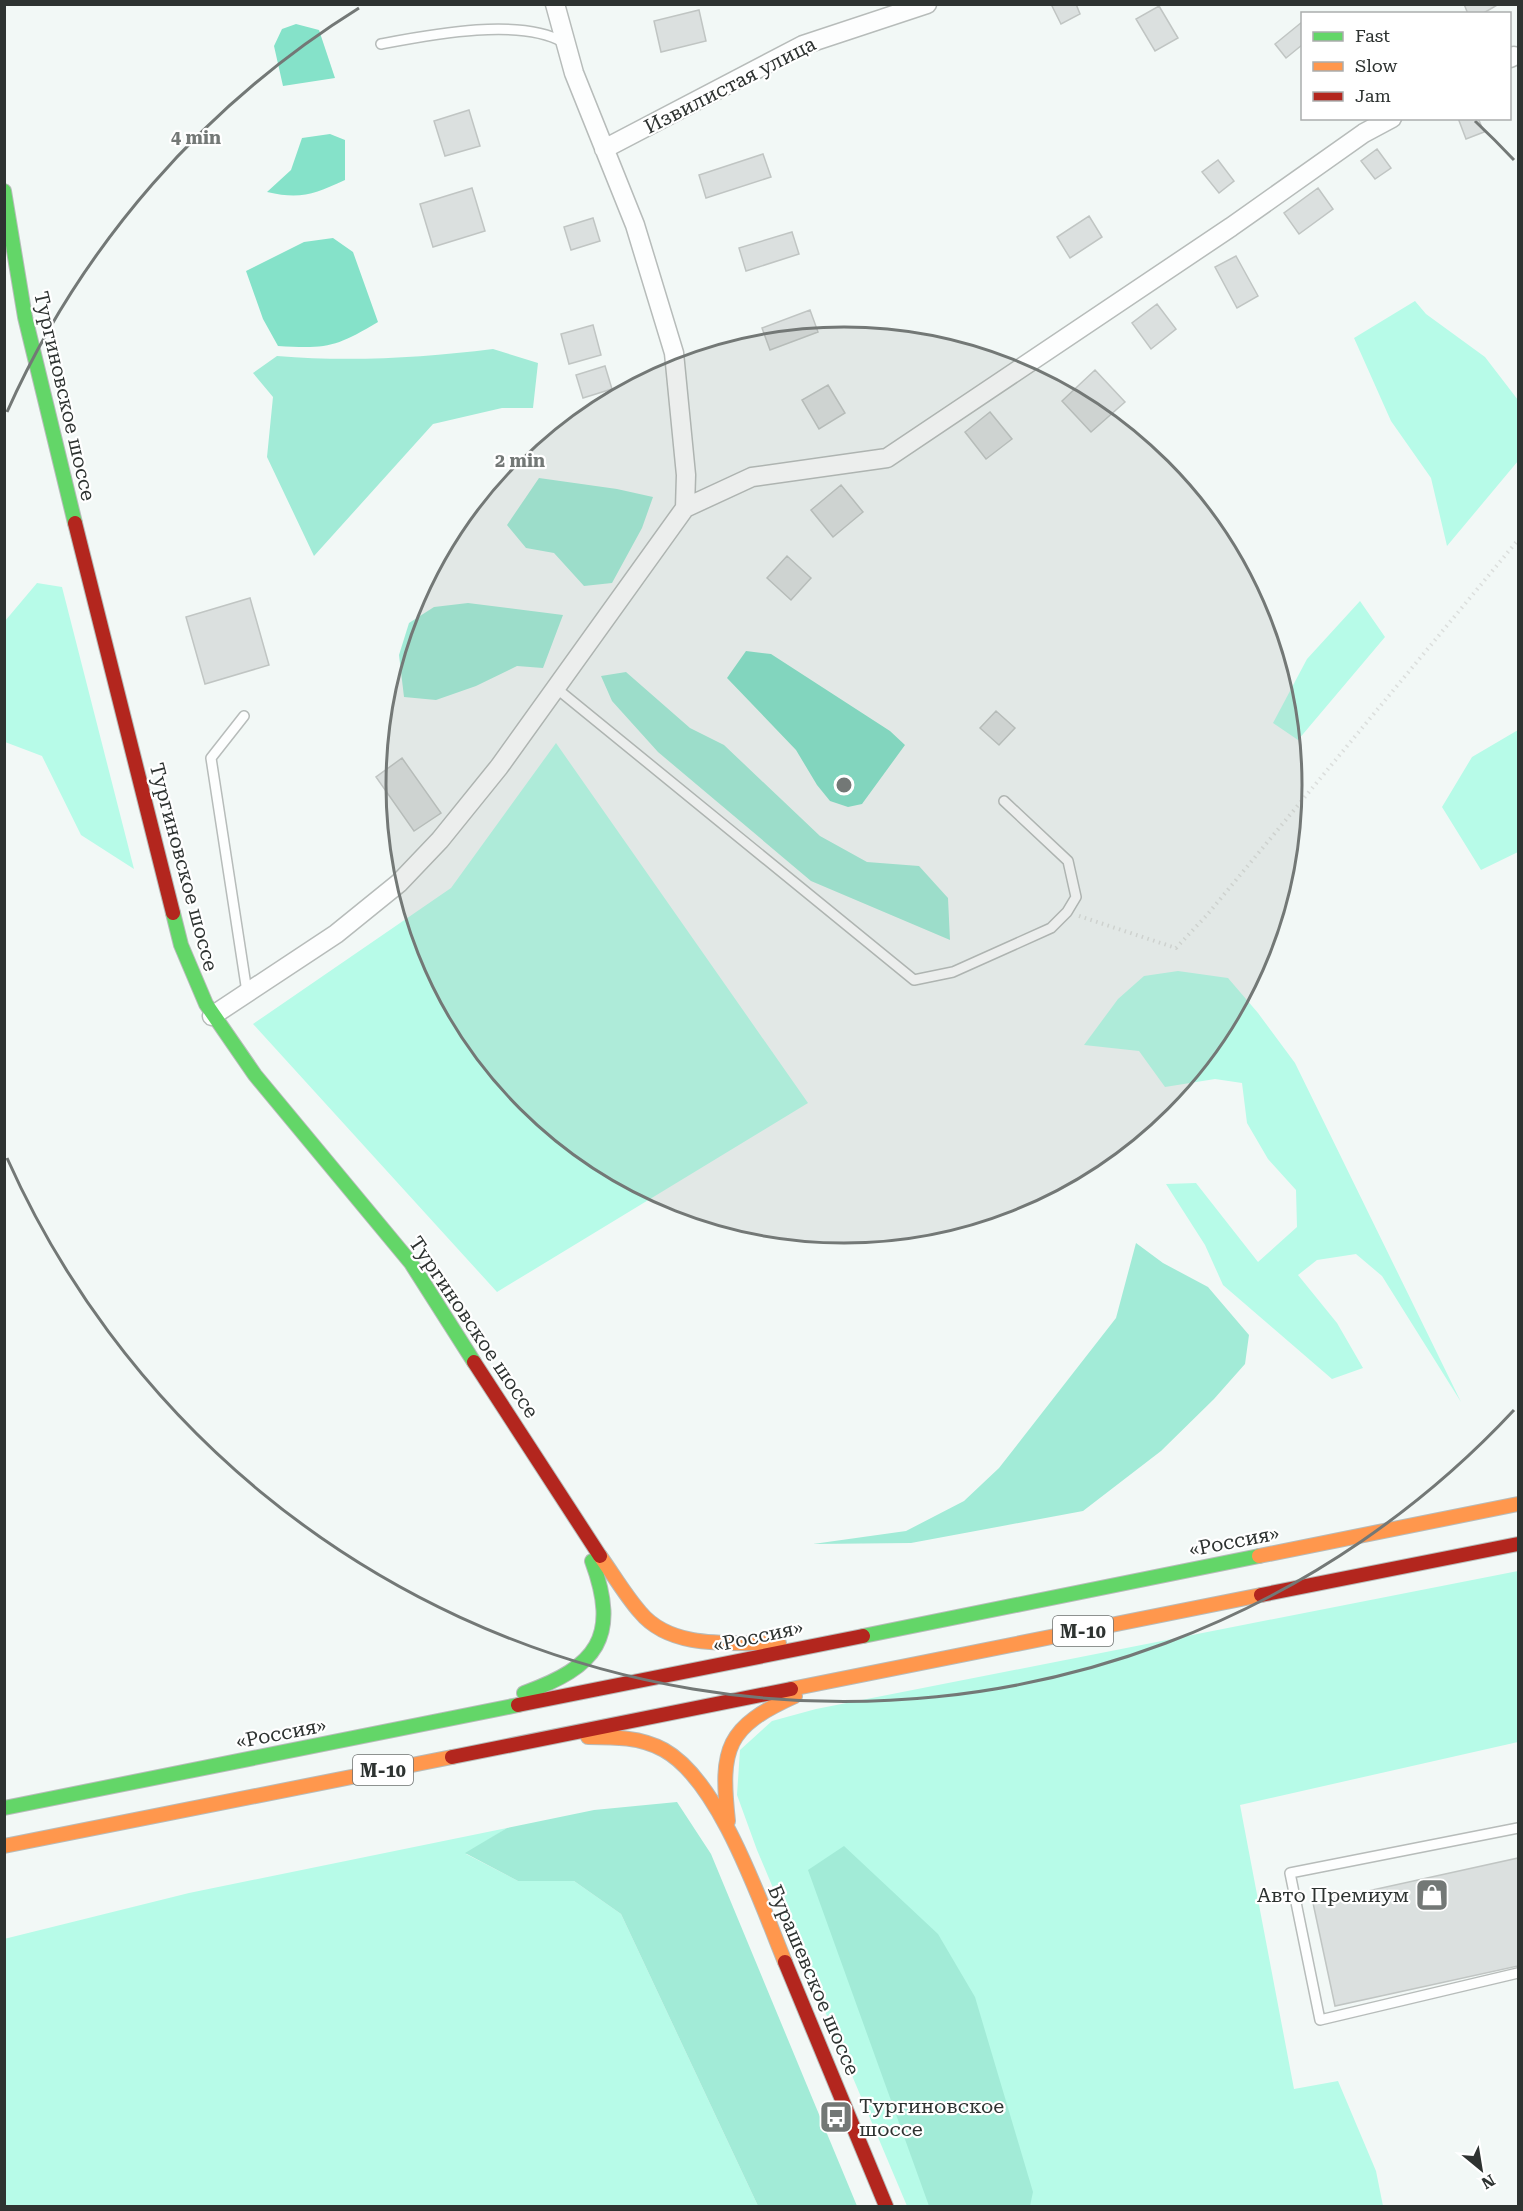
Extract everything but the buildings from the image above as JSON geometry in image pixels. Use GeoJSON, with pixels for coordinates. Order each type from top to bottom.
{"type":"FeatureCollection","features":[{"type":"Feature","properties":{"kind":"main road","name":"Тургиновское шоссе"},"geometry":{"type":"LineString","coordinates":[[4,190],[11,276],[181,945],[194,981],[212,1016],[255,1075],[411,1263],[574,1518],[635,1606],[648,1620],[671,1635],[707,1642],[825,1643]]}},
{"type":"Feature","properties":{"kind":"main road","name":"«Россия»"},"geometry":{"type":"LineString","coordinates":[[4,1808],[1518,1503]]}},
{"type":"Feature","properties":{"kind":"main road","name":"Тургиновское шоссе"},"geometry":{"type":"LineString","coordinates":[[470,1715],[568,1676],[579,1667],[596,1645],[604,1619],[603,1591],[574,1518]]}},
{"type":"Feature","properties":{"kind":"main road","name":"М-10"},"geometry":{"type":"LineString","coordinates":[[4,1846],[1518,1544]]}},
{"type":"Feature","properties":{"kind":"main road","name":"Бурашевское шоссе"},"geometry":{"type":"LineString","coordinates":[[730,1836],[723,1774],[728,1748],[736,1733],[762,1710],[832,1681]]}},
{"type":"Feature","properties":{"kind":"main road","name":"Бурашевское шоссе"},"geometry":{"type":"LineString","coordinates":[[555,1736],[626,1737],[664,1749],[693,1775],[730,1836],[816,2032],[886,2206]]}},
{"type":"Feature","properties":{"kind":"street"},"geometry":{"type":"LineString","coordinates":[[555,4],[574,73],[635,225],[674,353],[686,475],[685,508]]}},
{"type":"Feature","properties":{"kind":"street","name":"Извилистая улица"},"geometry":{"type":"LineString","coordinates":[[604,149],[803,45],[927,4]]}},
{"type":"Feature","properties":{"kind":"street"},"geometry":{"type":"LineString","coordinates":[[212,1016],[336,934],[399,883],[455,822],[499,767],[685,508],[752,477],[887,458],[1231,227],[1364,133],[1388,120]]}},
{"type":"Feature","properties":{"kind":"lane"},"geometry":{"type":"LineString","coordinates":[[381,44],[441,33],[510,31],[549,34],[565,43]]}},
{"type":"Feature","properties":{"kind":"lane"},"geometry":{"type":"LineString","coordinates":[[556,688],[914,980],[953,972],[1051,928],[1067,912],[1076,897],[1068,861],[1004,801]]}},
{"type":"Feature","properties":{"kind":"lane"},"geometry":{"type":"LineString","coordinates":[[244,716],[211,759],[247,992]]}},
{"type":"Feature","properties":{"kind":"lane"},"geometry":{"type":"LineString","coordinates":[[1518,1828],[1290,1873],[1320,2019],[1518,1973]]}},
{"type":"Feature","properties":{"kind":"path"},"geometry":{"type":"LineString","coordinates":[[1067,912],[1176,948],[1207,915],[1518,540]]}},
{"type":"Feature","properties":{"kind":"shaded area"},"geometry":{"type":"Polygon","coordinates":[[[296,24],[319,30],[335,78],[283,86],[274,46],[282,29],[296,24]]]}},
{"type":"Feature","properties":{"kind":"shaded area"},"geometry":{"type":"Polygon","coordinates":[[[330,134],[345,140],[345,180],[307,194],[289,195],[267,192],[291,170],[302,138],[330,134]]]}},
{"type":"Feature","properties":{"kind":"shaded area"},"geometry":{"type":"Polygon","coordinates":[[[333,238],[353,252],[378,322],[352,337],[331,344],[308,347],[278,346],[263,319],[246,271],[304,242],[333,238]]]}},
{"type":"Feature","properties":{"kind":"shaded area"},"geometry":{"type":"Polygon","coordinates":[[[1415,301],[1426,314],[1485,357],[1518,400],[1518,461],[1447,546],[1431,478],[1391,421],[1354,338],[1415,301]]]}},
{"type":"Feature","properties":{"kind":"shaded area"},"geometry":{"type":"Polygon","coordinates":[[[493,349],[538,363],[533,408],[502,408],[433,424],[314,556],[267,457],[273,397],[253,373],[277,356],[331,359],[385,358],[493,349]]]}},
{"type":"Feature","properties":{"kind":"shaded area"},"geometry":{"type":"Polygon","coordinates":[[[539,478],[617,489],[653,497],[642,528],[612,583],[584,586],[554,553],[526,548],[507,525],[539,478]]]}},
{"type":"Feature","properties":{"kind":"shaded area"},"geometry":{"type":"Polygon","coordinates":[[[37,583],[62,587],[134,869],[81,835],[42,756],[5,742],[5,621],[37,583]]]}},
{"type":"Feature","properties":{"kind":"shaded area"},"geometry":{"type":"Polygon","coordinates":[[[1360,601],[1385,637],[1298,740],[1273,723],[1307,659],[1360,601]]]}},
{"type":"Feature","properties":{"kind":"shaded area"},"geometry":{"type":"Polygon","coordinates":[[[468,603],[563,615],[543,668],[517,666],[476,686],[436,700],[404,697],[399,655],[409,623],[434,607],[468,603]]]}},
{"type":"Feature","properties":{"kind":"shaded area"},"geometry":{"type":"Polygon","coordinates":[[[746,651],[771,654],[890,731],[905,745],[862,804],[848,807],[830,801],[817,785],[796,750],[727,678],[746,651]]]}},
{"type":"Feature","properties":{"kind":"shaded area"},"geometry":{"type":"Polygon","coordinates":[[[626,672],[690,728],[724,745],[820,836],[867,862],[919,866],[948,898],[950,940],[811,881],[658,752],[612,701],[601,676],[626,672]]]}},
{"type":"Feature","properties":{"kind":"shaded area"},"geometry":{"type":"Polygon","coordinates":[[[1518,730],[1518,852],[1481,870],[1442,807],[1472,757],[1518,730]]]}},
{"type":"Feature","properties":{"kind":"shaded area"},"geometry":{"type":"Polygon","coordinates":[[[556,743],[808,1103],[497,1292],[253,1024],[451,888],[556,743]]]}},
{"type":"Feature","properties":{"kind":"shaded area"},"geometry":{"type":"Polygon","coordinates":[[[1178,971],[1228,978],[1258,1013],[1295,1063],[1461,1402],[1382,1276],[1356,1254],[1317,1260],[1298,1275],[1337,1323],[1363,1368],[1332,1379],[1223,1285],[1205,1245],[1166,1184],[1196,1183],[1258,1262],[1297,1227],[1296,1190],[1268,1159],[1247,1123],[1242,1083],[1215,1079],[1165,1087],[1139,1051],[1084,1045],[1118,999],[1144,976],[1178,971]]]}},
{"type":"Feature","properties":{"kind":"shaded area"},"geometry":{"type":"Polygon","coordinates":[[[1136,1243],[1163,1263],[1208,1287],[1249,1335],[1245,1364],[1214,1399],[1161,1451],[1083,1511],[911,1543],[813,1544],[906,1531],[964,1501],[999,1468],[1116,1318],[1136,1243]]]}},
{"type":"Feature","properties":{"kind":"shaded area"},"geometry":{"type":"Polygon","coordinates":[[[1518,1571],[1518,1742],[1240,1805],[1294,2089],[1338,2081],[1376,2171],[1383,2206],[907,2206],[757,1850],[737,1795],[740,1750],[772,1721],[816,1709],[1518,1571]]]}},
{"type":"Feature","properties":{"kind":"shaded area"},"geometry":{"type":"Polygon","coordinates":[[[677,1802],[711,1854],[857,2206],[758,2206],[621,1914],[574,1881],[518,1881],[465,1853],[507,1828],[594,1810],[677,1802]]]}},
{"type":"Feature","properties":{"kind":"shaded area"},"geometry":{"type":"Polygon","coordinates":[[[507,1828],[466,1854],[518,1881],[574,1881],[621,1914],[758,2206],[5,2206],[4,1939],[189,1893],[507,1828]]]}},
{"type":"Feature","properties":{"kind":"shaded area"},"geometry":{"type":"Polygon","coordinates":[[[844,1846],[938,1934],[975,1997],[1033,2192],[1030,2206],[929,2206],[808,1870],[844,1846]]]}},
{"type":"Feature","properties":{"kind":"traffic: fast"},"geometry":{"type":"LineString","coordinates":[[4,191],[25,317],[75,523]]}},
{"type":"Feature","properties":{"kind":"traffic: fast"},"geometry":{"type":"LineString","coordinates":[[173,913],[181,945],[206,1004],[255,1075],[411,1263],[474,1362]]}},
{"type":"Feature","properties":{"kind":"traffic: fast"},"geometry":{"type":"LineString","coordinates":[[863,1636],[1259,1556]]}},
{"type":"Feature","properties":{"kind":"traffic: fast"},"geometry":{"type":"LineString","coordinates":[[524,1693],[569,1672],[585,1660],[596,1646],[602,1629],[603,1610],[600,1587],[592,1561]]}},
{"type":"Feature","properties":{"kind":"traffic: fast"},"geometry":{"type":"LineString","coordinates":[[4,1808],[518,1705]]}},
{"type":"Feature","properties":{"kind":"traffic: slow"},"geometry":{"type":"LineString","coordinates":[[1259,1556],[1518,1504]]}},
{"type":"Feature","properties":{"kind":"traffic: slow"},"geometry":{"type":"LineString","coordinates":[[600,1556],[640,1612],[653,1624],[669,1633],[705,1642],[779,1643]]}},
{"type":"Feature","properties":{"kind":"traffic: slow"},"geometry":{"type":"LineString","coordinates":[[791,1689],[1261,1595]]}},
{"type":"Feature","properties":{"kind":"traffic: slow"},"geometry":{"type":"LineString","coordinates":[[728,1821],[725,1775],[727,1758],[733,1743],[741,1730],[754,1718],[795,1696]]}},
{"type":"Feature","properties":{"kind":"traffic: slow"},"geometry":{"type":"LineString","coordinates":[[588,1737],[646,1742],[664,1750],[684,1766],[703,1788],[721,1815],[737,1846],[785,1962]]}},
{"type":"Feature","properties":{"kind":"traffic: slow"},"geometry":{"type":"LineString","coordinates":[[4,1846],[452,1757]]}},
{"type":"Feature","properties":{"kind":"traffic: jam"},"geometry":{"type":"LineString","coordinates":[[75,523],[173,913]]}},
{"type":"Feature","properties":{"kind":"traffic: jam"},"geometry":{"type":"LineString","coordinates":[[474,1362],[600,1556]]}},
{"type":"Feature","properties":{"kind":"traffic: jam"},"geometry":{"type":"LineString","coordinates":[[1261,1595],[1518,1544]]}},
{"type":"Feature","properties":{"kind":"traffic: jam"},"geometry":{"type":"LineString","coordinates":[[518,1705],[863,1636]]}},
{"type":"Feature","properties":{"kind":"traffic: jam"},"geometry":{"type":"LineString","coordinates":[[452,1757],[791,1689]]}},
{"type":"Feature","properties":{"kind":"traffic: jam"},"geometry":{"type":"LineString","coordinates":[[785,1962],[886,2206]]}},
{"type":"Feature","properties":{"kind":"place","name":"Авто Премиум"},"geometry":{"type":"Point","coordinates":[1432,1895]}},
{"type":"Feature","properties":{"kind":"place","name":"Тургиновское шоссе"},"geometry":{"type":"Point","coordinates":[836,2117]}}]}
